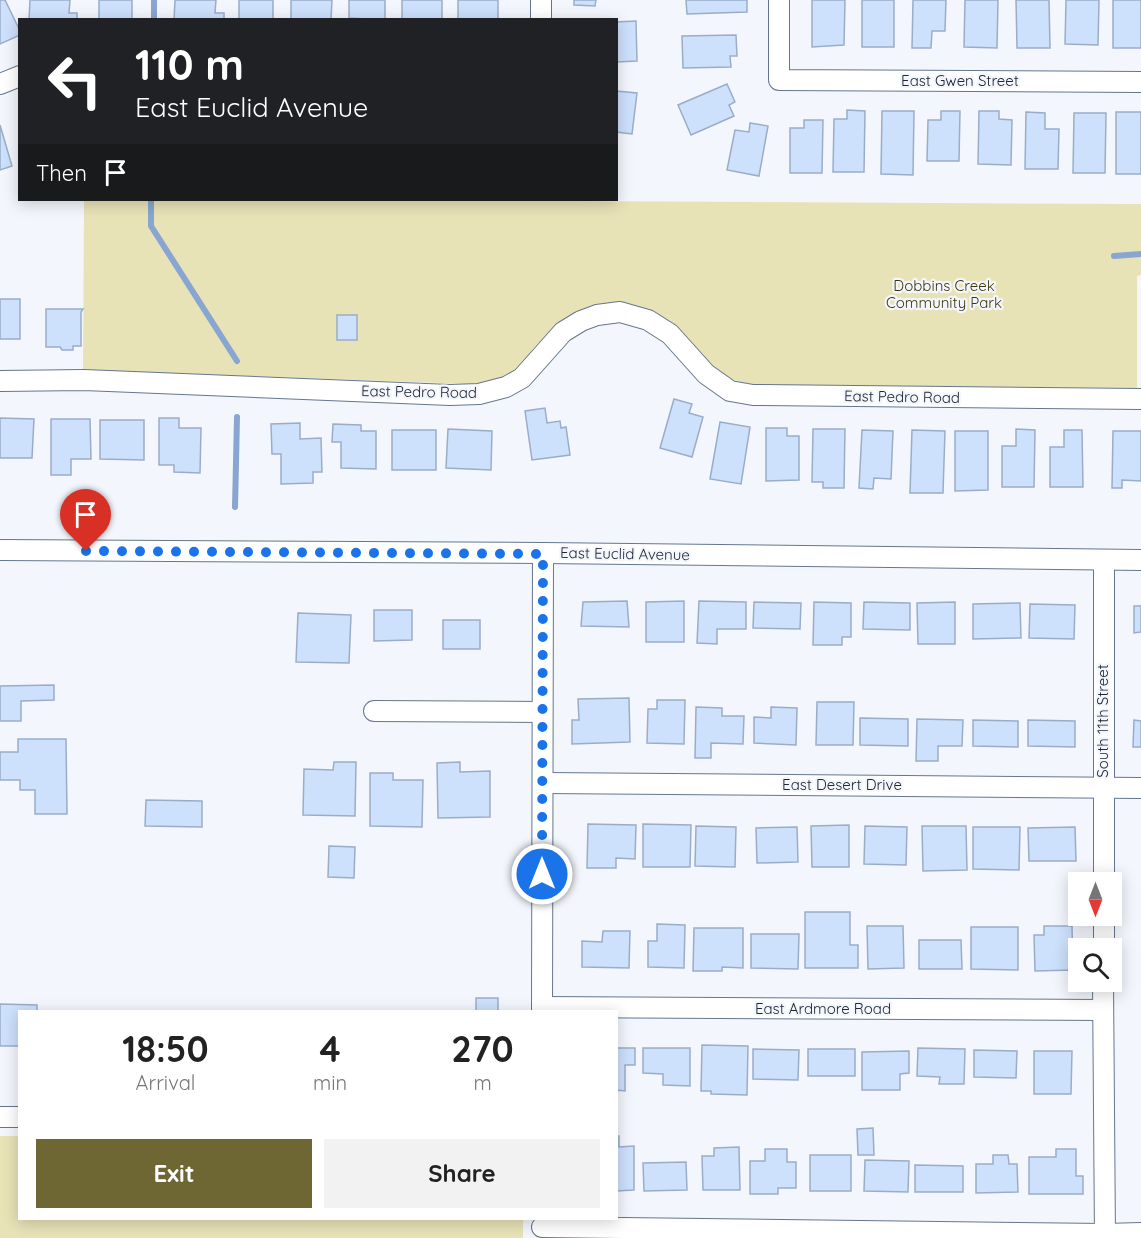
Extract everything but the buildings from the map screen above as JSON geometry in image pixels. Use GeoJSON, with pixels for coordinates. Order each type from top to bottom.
{"type":"FeatureCollection","features":[{"type":"Feature","properties":{"kind":"street"},"geometry":{"type":"LineString","coordinates":[[541,0],[541,18]]}},
{"type":"Feature","properties":{"kind":"street","name":"East Gwen Street"},"geometry":{"type":"LineString","coordinates":[[779,0],[779,80],[1141,82]]}},
{"type":"Feature","properties":{"kind":"street"},"geometry":{"type":"LineString","coordinates":[[0,84],[18,77]]}},
{"type":"Feature","properties":{"kind":"street","name":"East Pedro Road"},"geometry":{"type":"LineString","coordinates":[[0,381],[84,380],[450,395],[479,394],[506,387],[522,378],[563,332],[581,321],[597,315],[620,312],[648,320],[670,334],[706,374],[730,391],[753,395],[1141,399]]}},
{"type":"Feature","properties":{"kind":"street","name":"East Euclid Avenue"},"geometry":{"type":"LineString","coordinates":[[0,550],[1141,560]]}},
{"type":"Feature","properties":{"kind":"street"},"geometry":{"type":"LineString","coordinates":[[542,1009],[543,554]]}},
{"type":"Feature","properties":{"kind":"street","name":"South 11th Street"},"geometry":{"type":"LineString","coordinates":[[1104,560],[1104,872]]}},
{"type":"Feature","properties":{"kind":"street"},"geometry":{"type":"LineString","coordinates":[[374,711],[542,712]]}},
{"type":"Feature","properties":{"kind":"street","name":"East Desert Drive"},"geometry":{"type":"LineString","coordinates":[[543,783],[1141,788]]}},
{"type":"Feature","properties":{"kind":"street"},"geometry":{"type":"LineString","coordinates":[[1103,992],[1105,1236]]}},
{"type":"Feature","properties":{"kind":"street","name":"East Ardmore Road"},"geometry":{"type":"LineString","coordinates":[[542,1009],[1103,1010]]}},
{"type":"Feature","properties":{"kind":"street"},"geometry":{"type":"LineString","coordinates":[[0,1117],[18,1117]]}},
{"type":"Feature","properties":{"kind":"street"},"geometry":{"type":"LineString","coordinates":[[542,1228],[1105,1236],[1141,1233]]}},
{"type":"Feature","properties":{"kind":"green space","name":"Dobbins Creek Community Park"},"geometry":{"type":"Polygon","coordinates":[[[84,201],[1141,204],[1141,275],[1137,276],[1137,388],[754,385],[724,376],[708,364],[693,344],[674,325],[653,314],[558,324],[536,345],[519,367],[502,378],[469,384],[83,370],[84,201]]]}},
{"type":"Feature","properties":{"kind":"green space"},"geometry":{"type":"Polygon","coordinates":[[[0,1136],[18,1136],[18,1220],[523,1220],[523,1238],[0,1238],[0,1136]]]}},
{"type":"Feature","properties":{"kind":"waterway"},"geometry":{"type":"LineString","coordinates":[[154,0],[154,18]]}},
{"type":"Feature","properties":{"kind":"waterway"},"geometry":{"type":"LineString","coordinates":[[151,201],[151,226],[237,361]]}},
{"type":"Feature","properties":{"kind":"waterway"},"geometry":{"type":"LineString","coordinates":[[1114,256],[1141,254]]}},
{"type":"Feature","properties":{"kind":"waterway"},"geometry":{"type":"LineString","coordinates":[[235,507],[237,417]]}},
{"type":"Feature","properties":{"kind":"route"},"geometry":{"type":"LineString","coordinates":[[86,551],[543,554],[542,874]]}}]}
